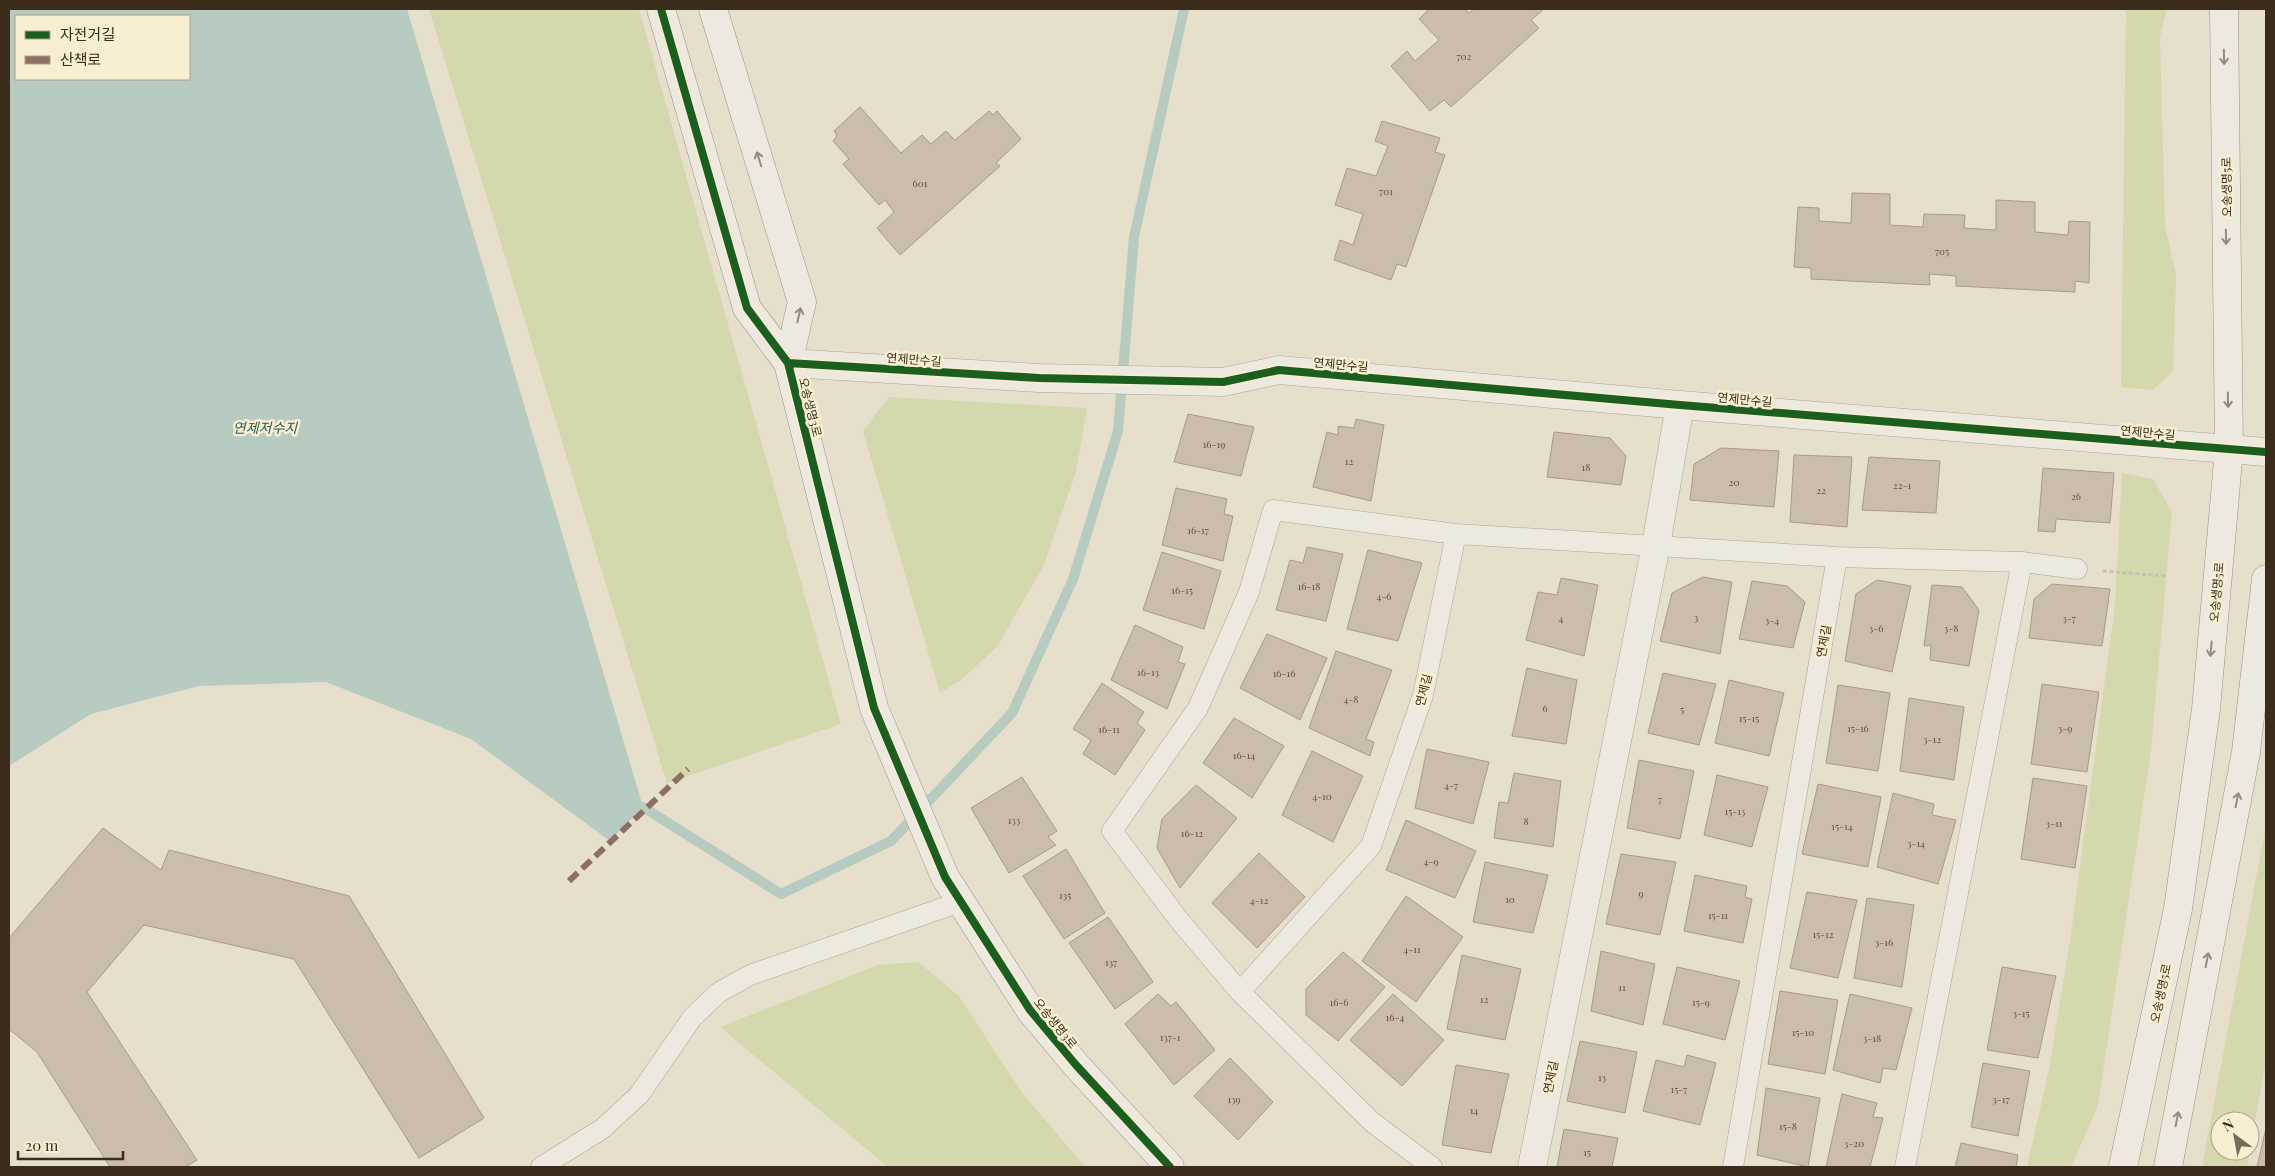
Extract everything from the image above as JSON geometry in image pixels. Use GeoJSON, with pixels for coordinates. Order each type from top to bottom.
{"type":"FeatureCollection","features":[{"type":"Feature","properties":{"kind":"street","name":"오송생명3로"},"geometry":{"type":"LineString","coordinates":[[661,9],[747,308],[788,363],[874,708],[945,877],[1030,1010],[1076,1064],[1170,1167]]}},
{"type":"Feature","properties":{"kind":"street","name":"오송생명3로"},"geometry":{"type":"LineString","coordinates":[[713,9],[802,302],[788,363]]}},
{"type":"Feature","properties":{"kind":"street","name":"오송생명5로"},"geometry":{"type":"LineString","coordinates":[[2123,1167],[2178,909],[2206,709],[2229,450],[2224,9]]}},
{"type":"Feature","properties":{"kind":"street","name":"연제만수길"},"geometry":{"type":"LineString","coordinates":[[788,363],[1039,378],[1223,382],[1279,370],[1680,405],[2266,452]]}},
{"type":"Feature","properties":{"kind":"street","name":"연제길"},"geometry":{"type":"LineString","coordinates":[[1532,1167],[1656,545],[1680,405]]}},
{"type":"Feature","properties":{"kind":"street"},"geometry":{"type":"LineString","coordinates":[[2168,1167],[2246,752],[2266,578]]}},
{"type":"Feature","properties":{"kind":"lane"},"geometry":{"type":"LineString","coordinates":[[1432,1167],[1372,1122],[1240,992],[1179,920],[1112,831],[1198,708],[1249,592],[1273,510],[1456,534],[1837,557],[2022,562],[2077,569]]}},
{"type":"Feature","properties":{"kind":"lane","name":"연제길"},"geometry":{"type":"LineString","coordinates":[[1240,992],[1371,846],[1423,696],[1456,534]]}},
{"type":"Feature","properties":{"kind":"lane","name":"연제길"},"geometry":{"type":"LineString","coordinates":[[1733,1167],[1837,557]]}},
{"type":"Feature","properties":{"kind":"lane"},"geometry":{"type":"LineString","coordinates":[[1905,1167],[2022,562]]}},
{"type":"Feature","properties":{"kind":"lane"},"geometry":{"type":"LineString","coordinates":[[541,1167],[602,1129],[641,1093],[692,1018],[718,992],[750,975],[960,902]]}},
{"type":"Feature","properties":{"kind":"path"},"geometry":{"type":"LineString","coordinates":[[2077,569],[2165,576]]}},
{"type":"Feature","properties":{"kind":"green space"},"geometry":{"type":"Polygon","coordinates":[[[429,9],[639,9],[841,724],[667,783],[429,9]]]}},
{"type":"Feature","properties":{"kind":"green space"},"geometry":{"type":"Polygon","coordinates":[[[2126,9],[2167,9],[2160,37],[2165,225],[2176,275],[2173,371],[2153,390],[2121,387],[2126,9]]]}},
{"type":"Feature","properties":{"kind":"green space"},"geometry":{"type":"Polygon","coordinates":[[[889,397],[1087,408],[1076,472],[1044,565],[997,647],[962,679],[940,693],[863,431],[889,397]]]}},
{"type":"Feature","properties":{"kind":"green space"},"geometry":{"type":"Polygon","coordinates":[[[2122,473],[2153,479],[2172,512],[2151,750],[2098,1106],[2071,1167],[2027,1167],[2049,1069],[2071,934],[2115,605],[2122,473]]]}},
{"type":"Feature","properties":{"kind":"green space"},"geometry":{"type":"Polygon","coordinates":[[[2266,825],[2266,1060],[2257,1111],[2212,1111],[2266,825]]]}},
{"type":"Feature","properties":{"kind":"green space"},"geometry":{"type":"Polygon","coordinates":[[[918,962],[959,996],[1020,1090],[1085,1167],[888,1167],[720,1027],[878,965],[918,962]]]}},
{"type":"Feature","properties":{"kind":"green space"},"geometry":{"type":"Polygon","coordinates":[[[2210,1124],[2210,1161],[2248,1161],[2247,1167],[2202,1167],[2210,1124]]]}},
{"type":"Feature","properties":{"kind":"water","name":"연제저수지"},"geometry":{"type":"Polygon","coordinates":[[[9,9],[407,9],[643,807],[610,841],[471,739],[326,682],[199,686],[91,714],[9,766],[9,9]]]}},
{"type":"Feature","properties":{"kind":"building"},"geometry":{"type":"Polygon","coordinates":[[[1429,9],[1464,9],[1469,13],[1474,9],[1541,9],[1542,11],[1531,20],[1539,28],[1451,107],[1444,100],[1430,111],[1391,66],[1407,51],[1415,61],[1439,40],[1419,19],[1429,9]]]}},
{"type":"Feature","properties":{"kind":"building"},"geometry":{"type":"Polygon","coordinates":[[[860,107],[901,153],[922,135],[931,144],[946,131],[955,140],[989,111],[993,115],[997,111],[1021,139],[996,163],[1000,166],[900,255],[877,228],[894,212],[885,200],[879,205],[843,164],[849,159],[833,141],[837,136],[834,131],[860,107]]]}},
{"type":"Feature","properties":{"kind":"building"},"geometry":{"type":"Polygon","coordinates":[[[1382,121],[1440,138],[1435,152],[1445,155],[1406,267],[1397,264],[1391,280],[1334,260],[1340,240],[1353,245],[1363,214],[1335,205],[1347,168],[1376,176],[1388,146],[1375,141],[1382,121]]]}},
{"type":"Feature","properties":{"kind":"building"},"geometry":{"type":"Polygon","coordinates":[[[1852,193],[1890,194],[1890,225],[1923,227],[1924,214],[1965,215],[1964,228],[1996,230],[1996,200],[2035,202],[2035,232],[2068,235],[2069,221],[2090,222],[2089,283],[2075,281],[2075,292],[1956,286],[1956,276],[1929,274],[1930,285],[1811,279],[1811,268],[1794,267],[1798,207],[1819,208],[1819,221],[1851,223],[1852,193]]]}},
{"type":"Feature","properties":{"kind":"building"},"geometry":{"type":"Polygon","coordinates":[[[1188,414],[1254,427],[1241,476],[1174,462],[1188,414]]]}},
{"type":"Feature","properties":{"kind":"building"},"geometry":{"type":"Polygon","coordinates":[[[1356,419],[1384,425],[1371,501],[1313,487],[1327,432],[1338,435],[1338,426],[1354,428],[1356,419]]]}},
{"type":"Feature","properties":{"kind":"building"},"geometry":{"type":"Polygon","coordinates":[[[1554,432],[1610,438],[1626,456],[1621,485],[1547,477],[1554,432]]]}},
{"type":"Feature","properties":{"kind":"building"},"geometry":{"type":"Polygon","coordinates":[[[1721,448],[1779,451],[1774,507],[1690,500],[1694,464],[1721,448]]]}},
{"type":"Feature","properties":{"kind":"building"},"geometry":{"type":"Polygon","coordinates":[[[1794,455],[1852,457],[1847,527],[1790,522],[1794,455]]]}},
{"type":"Feature","properties":{"kind":"building"},"geometry":{"type":"Polygon","coordinates":[[[1869,457],[1940,461],[1936,513],[1862,510],[1869,457]]]}},
{"type":"Feature","properties":{"kind":"building"},"geometry":{"type":"Polygon","coordinates":[[[2043,468],[2114,473],[2110,523],[2056,519],[2055,532],[2038,531],[2043,468]]]}},
{"type":"Feature","properties":{"kind":"building"},"geometry":{"type":"Polygon","coordinates":[[[1176,488],[1227,499],[1224,514],[1233,516],[1223,561],[1162,545],[1176,488]]]}},
{"type":"Feature","properties":{"kind":"building"},"geometry":{"type":"Polygon","coordinates":[[[1307,547],[1343,554],[1326,621],[1276,610],[1290,560],[1303,563],[1307,547]]]}},
{"type":"Feature","properties":{"kind":"building"},"geometry":{"type":"Polygon","coordinates":[[[1368,550],[1422,563],[1398,641],[1347,629],[1368,550]]]}},
{"type":"Feature","properties":{"kind":"building"},"geometry":{"type":"Polygon","coordinates":[[[1162,552],[1221,571],[1204,629],[1143,610],[1162,552]]]}},
{"type":"Feature","properties":{"kind":"building"},"geometry":{"type":"Polygon","coordinates":[[[1703,577],[1732,582],[1720,654],[1660,641],[1672,593],[1703,577]]]}},
{"type":"Feature","properties":{"kind":"building"},"geometry":{"type":"Polygon","coordinates":[[[1561,578],[1598,585],[1584,656],[1526,640],[1538,592],[1557,595],[1561,578]]]}},
{"type":"Feature","properties":{"kind":"building"},"geometry":{"type":"Polygon","coordinates":[[[1877,580],[1911,586],[1892,672],[1845,661],[1856,594],[1877,580]]]}},
{"type":"Feature","properties":{"kind":"building"},"geometry":{"type":"Polygon","coordinates":[[[1752,581],[1787,586],[1805,602],[1793,648],[1739,639],[1752,581]]]}},
{"type":"Feature","properties":{"kind":"building"},"geometry":{"type":"Polygon","coordinates":[[[2052,584],[2110,589],[2102,646],[2029,638],[2034,599],[2052,584]]]}},
{"type":"Feature","properties":{"kind":"building"},"geometry":{"type":"Polygon","coordinates":[[[1932,585],[1962,587],[1979,610],[1969,666],[1930,660],[1931,645],[1924,646],[1932,585]]]}},
{"type":"Feature","properties":{"kind":"building"},"geometry":{"type":"Polygon","coordinates":[[[1135,625],[1183,647],[1178,662],[1185,664],[1167,709],[1111,680],[1135,625]]]}},
{"type":"Feature","properties":{"kind":"building"},"geometry":{"type":"Polygon","coordinates":[[[1267,634],[1327,658],[1300,720],[1240,688],[1267,634]]]}},
{"type":"Feature","properties":{"kind":"building"},"geometry":{"type":"Polygon","coordinates":[[[1336,651],[1392,670],[1366,739],[1374,742],[1370,756],[1309,728],[1336,651]]]}},
{"type":"Feature","properties":{"kind":"building"},"geometry":{"type":"Polygon","coordinates":[[[1527,668],[1577,680],[1566,744],[1512,736],[1527,668]]]}},
{"type":"Feature","properties":{"kind":"building"},"geometry":{"type":"Polygon","coordinates":[[[1663,673],[1716,684],[1699,745],[1648,733],[1663,673]]]}},
{"type":"Feature","properties":{"kind":"building"},"geometry":{"type":"Polygon","coordinates":[[[1729,680],[1784,693],[1769,756],[1715,743],[1729,680]]]}},
{"type":"Feature","properties":{"kind":"building"},"geometry":{"type":"Polygon","coordinates":[[[1102,683],[1144,712],[1137,723],[1145,730],[1115,775],[1083,754],[1091,740],[1073,729],[1102,683]]]}},
{"type":"Feature","properties":{"kind":"building"},"geometry":{"type":"Polygon","coordinates":[[[2042,684],[2099,692],[2087,772],[2031,764],[2042,684]]]}},
{"type":"Feature","properties":{"kind":"building"},"geometry":{"type":"Polygon","coordinates":[[[1838,685],[1890,693],[1878,771],[1826,763],[1838,685]]]}},
{"type":"Feature","properties":{"kind":"building"},"geometry":{"type":"Polygon","coordinates":[[[1909,698],[1964,707],[1954,780],[1900,771],[1909,698]]]}},
{"type":"Feature","properties":{"kind":"building"},"geometry":{"type":"Polygon","coordinates":[[[1234,718],[1284,746],[1252,798],[1203,763],[1234,718]]]}},
{"type":"Feature","properties":{"kind":"building"},"geometry":{"type":"Polygon","coordinates":[[[1427,749],[1489,762],[1473,824],[1415,808],[1427,749]]]}},
{"type":"Feature","properties":{"kind":"building"},"geometry":{"type":"Polygon","coordinates":[[[1312,751],[1363,776],[1333,842],[1282,815],[1312,751]]]}},
{"type":"Feature","properties":{"kind":"building"},"geometry":{"type":"Polygon","coordinates":[[[1639,760],[1694,771],[1680,839],[1627,828],[1639,760]]]}},
{"type":"Feature","properties":{"kind":"building"},"geometry":{"type":"Polygon","coordinates":[[[1514,773],[1561,781],[1553,847],[1494,838],[1499,802],[1508,803],[1514,773]]]}},
{"type":"Feature","properties":{"kind":"building"},"geometry":{"type":"Polygon","coordinates":[[[1717,775],[1768,787],[1752,847],[1704,835],[1717,775]]]}},
{"type":"Feature","properties":{"kind":"building"},"geometry":{"type":"Polygon","coordinates":[[[1022,777],[1057,831],[1048,837],[1056,845],[1009,873],[971,808],[1022,777]]]}},
{"type":"Feature","properties":{"kind":"building"},"geometry":{"type":"Polygon","coordinates":[[[2033,778],[2087,786],[2075,868],[2021,859],[2033,778]]]}},
{"type":"Feature","properties":{"kind":"building"},"geometry":{"type":"Polygon","coordinates":[[[1818,784],[1881,797],[1868,867],[1802,854],[1818,784]]]}},
{"type":"Feature","properties":{"kind":"building"},"geometry":{"type":"Polygon","coordinates":[[[1196,785],[1237,818],[1180,888],[1157,848],[1162,819],[1196,785]]]}},
{"type":"Feature","properties":{"kind":"building"},"geometry":{"type":"Polygon","coordinates":[[[1893,793],[1934,804],[1932,815],[1956,820],[1938,884],[1877,867],[1893,793]]]}},
{"type":"Feature","properties":{"kind":"building"},"geometry":{"type":"Polygon","coordinates":[[[1406,820],[1476,851],[1455,898],[1386,870],[1406,820]]]}},
{"type":"Feature","properties":{"kind":"building"},"geometry":{"type":"Polygon","coordinates":[[[103,828],[161,870],[169,850],[349,896],[484,1118],[419,1158],[294,959],[144,925],[87,992],[197,1160],[185,1167],[110,1167],[37,1052],[9,1029],[9,938],[103,828]]]}},
{"type":"Feature","properties":{"kind":"building"},"geometry":{"type":"Polygon","coordinates":[[[1066,849],[1105,913],[1064,939],[1023,876],[1066,849]]]}},
{"type":"Feature","properties":{"kind":"building"},"geometry":{"type":"Polygon","coordinates":[[[1259,853],[1305,897],[1257,948],[1212,903],[1259,853]]]}},
{"type":"Feature","properties":{"kind":"building"},"geometry":{"type":"Polygon","coordinates":[[[1621,854],[1676,862],[1660,935],[1606,924],[1621,854]]]}},
{"type":"Feature","properties":{"kind":"building"},"geometry":{"type":"Polygon","coordinates":[[[1485,862],[1548,875],[1533,933],[1473,922],[1485,862]]]}},
{"type":"Feature","properties":{"kind":"building"},"geometry":{"type":"Polygon","coordinates":[[[1695,875],[1747,886],[1745,897],[1752,899],[1743,943],[1684,931],[1695,875]]]}},
{"type":"Feature","properties":{"kind":"building"},"geometry":{"type":"Polygon","coordinates":[[[1807,892],[1857,900],[1838,978],[1790,968],[1807,892]]]}},
{"type":"Feature","properties":{"kind":"building"},"geometry":{"type":"Polygon","coordinates":[[[1406,896],[1463,937],[1416,1002],[1362,961],[1406,896]]]}},
{"type":"Feature","properties":{"kind":"building"},"geometry":{"type":"Polygon","coordinates":[[[1867,898],[1914,905],[1902,987],[1854,978],[1867,898]]]}},
{"type":"Feature","properties":{"kind":"building"},"geometry":{"type":"Polygon","coordinates":[[[1108,917],[1153,982],[1115,1009],[1069,943],[1108,917]]]}},
{"type":"Feature","properties":{"kind":"building"},"geometry":{"type":"Polygon","coordinates":[[[1601,951],[1655,964],[1643,1025],[1591,1011],[1601,951]]]}},
{"type":"Feature","properties":{"kind":"building"},"geometry":{"type":"Polygon","coordinates":[[[1343,952],[1385,987],[1338,1041],[1306,1015],[1306,989],[1343,952]]]}},
{"type":"Feature","properties":{"kind":"building"},"geometry":{"type":"Polygon","coordinates":[[[1462,955],[1521,969],[1505,1040],[1447,1029],[1462,955]]]}},
{"type":"Feature","properties":{"kind":"building"},"geometry":{"type":"Polygon","coordinates":[[[1677,967],[1740,981],[1725,1040],[1663,1024],[1677,967]]]}},
{"type":"Feature","properties":{"kind":"building"},"geometry":{"type":"Polygon","coordinates":[[[2002,967],[2056,976],[2038,1058],[1987,1050],[2002,967]]]}},
{"type":"Feature","properties":{"kind":"building"},"geometry":{"type":"Polygon","coordinates":[[[1780,991],[1838,1000],[1825,1074],[1768,1064],[1780,991]]]}},
{"type":"Feature","properties":{"kind":"building"},"geometry":{"type":"Polygon","coordinates":[[[1158,994],[1171,1006],[1176,1002],[1215,1050],[1174,1085],[1125,1024],[1158,994]]]}},
{"type":"Feature","properties":{"kind":"building"},"geometry":{"type":"Polygon","coordinates":[[[1393,994],[1444,1040],[1402,1086],[1350,1040],[1393,994]]]}},
{"type":"Feature","properties":{"kind":"building"},"geometry":{"type":"Polygon","coordinates":[[[1850,994],[1912,1008],[1896,1070],[1883,1068],[1880,1083],[1833,1070],[1850,994]]]}},
{"type":"Feature","properties":{"kind":"building"},"geometry":{"type":"Polygon","coordinates":[[[1580,1041],[1637,1052],[1625,1113],[1567,1101],[1580,1041]]]}},
{"type":"Feature","properties":{"kind":"building"},"geometry":{"type":"Polygon","coordinates":[[[1687,1055],[1716,1063],[1700,1125],[1643,1111],[1656,1060],[1684,1067],[1687,1055]]]}},
{"type":"Feature","properties":{"kind":"building"},"geometry":{"type":"Polygon","coordinates":[[[1230,1058],[1273,1102],[1238,1140],[1194,1096],[1230,1058]]]}},
{"type":"Feature","properties":{"kind":"building"},"geometry":{"type":"Polygon","coordinates":[[[1983,1063],[2030,1071],[2018,1136],[1971,1127],[1983,1063]]]}},
{"type":"Feature","properties":{"kind":"building"},"geometry":{"type":"Polygon","coordinates":[[[1456,1065],[1509,1074],[1491,1153],[1442,1145],[1456,1065]]]}},
{"type":"Feature","properties":{"kind":"building"},"geometry":{"type":"Polygon","coordinates":[[[1766,1088],[1820,1098],[1808,1167],[1757,1155],[1766,1088]]]}},
{"type":"Feature","properties":{"kind":"building"},"geometry":{"type":"Polygon","coordinates":[[[1842,1094],[1877,1103],[1873,1117],[1883,1118],[1870,1167],[1826,1167],[1842,1094]]]}},
{"type":"Feature","properties":{"kind":"building"},"geometry":{"type":"Polygon","coordinates":[[[2266,1128],[2266,1167],[2257,1167],[2260,1161],[2266,1128]]]}},
{"type":"Feature","properties":{"kind":"building"},"geometry":{"type":"Polygon","coordinates":[[[1564,1129],[1618,1138],[1612,1167],[1557,1167],[1564,1129]]]}},
{"type":"Feature","properties":{"kind":"building"},"geometry":{"type":"Polygon","coordinates":[[[1961,1143],[2018,1155],[2016,1167],[1955,1167],[1961,1143]]]}},
{"type":"Feature","properties":{"kind":"waterway"},"geometry":{"type":"LineString","coordinates":[[643,807],[781,894],[891,841],[1012,713],[1073,579],[1118,431],[1134,237],[1184,9]]}},
{"type":"Feature","properties":{"kind":"marked path"},"geometry":{"type":"LineString","coordinates":[[569,881],[688,769]]}},
{"type":"Feature","properties":{"kind":"cycle path"},"geometry":{"type":"LineString","coordinates":[[661,9],[747,308],[788,363],[874,708],[945,877],[1030,1010],[1076,1065],[1170,1167]]}},
{"type":"Feature","properties":{"kind":"cycle path"},"geometry":{"type":"LineString","coordinates":[[788,363],[1039,378],[1223,382],[1279,370],[1680,405],[2266,452]]}}]}
